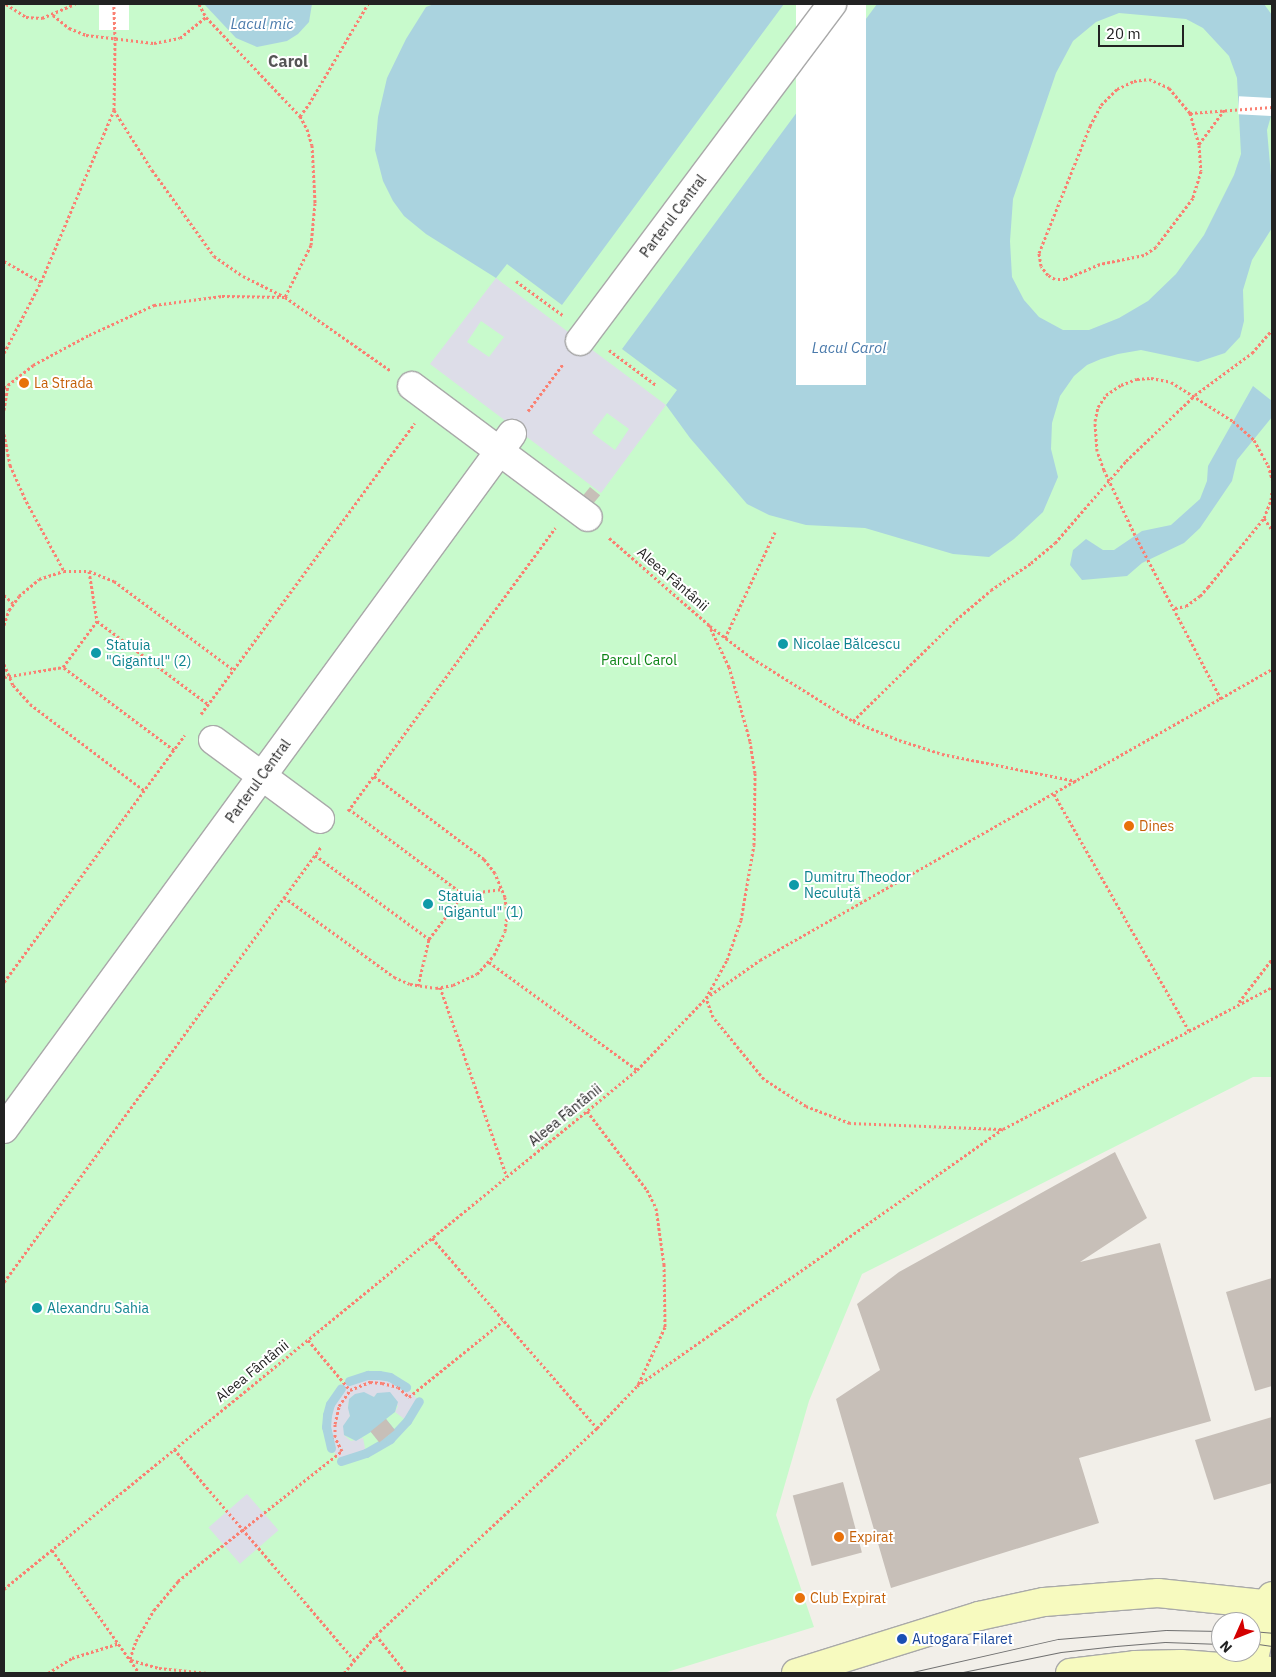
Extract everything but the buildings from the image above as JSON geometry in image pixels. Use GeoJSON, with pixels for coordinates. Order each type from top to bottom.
{"type":"FeatureCollection","features":[{"type":"Feature","properties":{"kind":"main road"},"geometry":{"type":"LineString","coordinates":[[796,1673],[845,1666],[979,1616],[1044,1602],[1158,1593],[1270,1602],[1262,1669]]}},
{"type":"Feature","properties":{"kind":"main road"},"geometry":{"type":"LineString","coordinates":[[1262,1669],[1272,1647]]}},
{"type":"Feature","properties":{"kind":"main road"},"geometry":{"type":"LineString","coordinates":[[1070,1673],[1134,1666],[1196,1665],[1262,1669]]}},
{"type":"Feature","properties":{"kind":"street","name":"Parterul Central"},"geometry":{"type":"LineString","coordinates":[[586,333],[832,4]]}},
{"type":"Feature","properties":{"kind":"street"},"geometry":{"type":"LineString","coordinates":[[422,393],[513,433],[580,511]]}},
{"type":"Feature","properties":{"kind":"street","name":"Parterul Central"},"geometry":{"type":"LineString","coordinates":[[4,1129],[513,433]]}},
{"type":"Feature","properties":{"kind":"street"},"geometry":{"type":"LineString","coordinates":[[213,740],[329,826]]}},
{"type":"Feature","properties":{"kind":"path"},"geometry":{"type":"LineString","coordinates":[[6,4],[26,17],[42,18],[53,15],[75,4]]}},
{"type":"Feature","properties":{"kind":"path"},"geometry":{"type":"LineString","coordinates":[[4,353],[41,282],[114,110],[116,39],[114,4]]}},
{"type":"Feature","properties":{"kind":"path"},"geometry":{"type":"LineString","coordinates":[[198,4],[206,17],[300,116],[312,145],[315,203],[311,245],[285,297]]}},
{"type":"Feature","properties":{"kind":"path"},"geometry":{"type":"LineString","coordinates":[[300,116],[368,4]]}},
{"type":"Feature","properties":{"kind":"path"},"geometry":{"type":"LineString","coordinates":[[53,15],[69,28],[86,36],[154,43],[180,38],[206,17]]}},
{"type":"Feature","properties":{"kind":"path"},"geometry":{"type":"LineString","coordinates":[[1149,80],[1168,88],[1190,113],[1199,145],[1201,171],[1193,198],[1156,247],[1144,255],[1100,264],[1065,280],[1048,275],[1041,266],[1039,253],[1041,245],[1101,105],[1116,89],[1134,81],[1149,80]]}},
{"type":"Feature","properties":{"kind":"path"},"geometry":{"type":"LineString","coordinates":[[1190,113],[1272,107]]}},
{"type":"Feature","properties":{"kind":"path"},"geometry":{"type":"LineString","coordinates":[[1199,145],[1226,109]]}},
{"type":"Feature","properties":{"kind":"path"},"geometry":{"type":"LineString","coordinates":[[114,110],[152,170],[214,256],[237,272],[285,297],[422,393],[234,670],[198,718]]}},
{"type":"Feature","properties":{"kind":"path"},"geometry":{"type":"LineString","coordinates":[[4,261],[41,282]]}},
{"type":"Feature","properties":{"kind":"path"},"geometry":{"type":"LineString","coordinates":[[516,281],[656,385]]}},
{"type":"Feature","properties":{"kind":"path"},"geometry":{"type":"LineString","coordinates":[[4,388],[33,365],[89,335],[154,305],[222,296],[285,297]]}},
{"type":"Feature","properties":{"kind":"path"},"geometry":{"type":"LineString","coordinates":[[853,721],[956,620],[991,590],[1031,563],[1055,543],[1126,461],[1195,395],[1252,353],[1272,330]]}},
{"type":"Feature","properties":{"kind":"path"},"geometry":{"type":"LineString","coordinates":[[513,433],[586,333]]}},
{"type":"Feature","properties":{"kind":"path"},"geometry":{"type":"LineString","coordinates":[[1221,699],[1135,535],[1097,451],[1095,421],[1098,407],[1106,395],[1121,385],[1137,379],[1151,378],[1172,382],[1234,421],[1254,440],[1268,465],[1272,479]]}},
{"type":"Feature","properties":{"kind":"path"},"geometry":{"type":"LineString","coordinates":[[4,410],[8,384]]}},
{"type":"Feature","properties":{"kind":"path"},"geometry":{"type":"LineString","coordinates":[[4,434],[14,473],[64,571]]}},
{"type":"Feature","properties":{"kind":"path"},"geometry":{"type":"LineString","coordinates":[[1174,608],[1186,606],[1200,596],[1264,518],[1272,500],[1272,491]]}},
{"type":"Feature","properties":{"kind":"path"},"geometry":{"type":"LineString","coordinates":[[4,1282],[315,855],[329,826],[349,809],[580,511]]}},
{"type":"Feature","properties":{"kind":"path","name":"Aleea Fântânii"},"geometry":{"type":"LineString","coordinates":[[4,1589],[638,1070],[706,998],[726,960],[741,920],[754,845],[755,773],[750,742],[729,668],[709,625],[600,531],[580,511]]}},
{"type":"Feature","properties":{"kind":"path"},"geometry":{"type":"LineString","coordinates":[[1264,518],[1272,530]]}},
{"type":"Feature","properties":{"kind":"path"},"geometry":{"type":"LineString","coordinates":[[725,638],[775,532]]}},
{"type":"Feature","properties":{"kind":"path"},"geometry":{"type":"LineString","coordinates":[[4,625],[14,603],[25,590],[39,580],[64,571],[89,571],[114,581],[234,670]]}},
{"type":"Feature","properties":{"kind":"path"},"geometry":{"type":"LineString","coordinates":[[89,571],[97,621],[208,704]]}},
{"type":"Feature","properties":{"kind":"path"},"geometry":{"type":"LineString","coordinates":[[4,596],[14,603]]}},
{"type":"Feature","properties":{"kind":"path"},"geometry":{"type":"LineString","coordinates":[[4,677],[63,667],[97,621]]}},
{"type":"Feature","properties":{"kind":"path"},"geometry":{"type":"LineString","coordinates":[[709,625],[792,684],[853,721],[899,740],[942,754],[1077,781]]}},
{"type":"Feature","properties":{"kind":"path"},"geometry":{"type":"LineString","coordinates":[[4,664],[18,692],[30,704],[145,790]]}},
{"type":"Feature","properties":{"kind":"path"},"geometry":{"type":"LineString","coordinates":[[63,667],[174,750]]}},
{"type":"Feature","properties":{"kind":"path"},"geometry":{"type":"LineString","coordinates":[[1003,1129],[850,1123],[806,1106],[764,1079],[713,1017],[706,998],[760,960],[1272,669]]}},
{"type":"Feature","properties":{"kind":"path"},"geometry":{"type":"LineString","coordinates":[[4,982],[188,731]]}},
{"type":"Feature","properties":{"kind":"path"},"geometry":{"type":"LineString","coordinates":[[284,898],[394,977],[418,986],[440,987],[469,978],[489,962],[503,940],[507,923],[507,906],[503,889],[495,873],[484,859],[374,776]]}},
{"type":"Feature","properties":{"kind":"path"},"geometry":{"type":"LineString","coordinates":[[1054,794],[1189,1031]]}},
{"type":"Feature","properties":{"kind":"path"},"geometry":{"type":"LineString","coordinates":[[349,809],[463,894],[503,889]]}},
{"type":"Feature","properties":{"kind":"path"},"geometry":{"type":"LineString","coordinates":[[315,855],[429,940]]}},
{"type":"Feature","properties":{"kind":"path"},"geometry":{"type":"LineString","coordinates":[[418,986],[429,940],[463,894]]}},
{"type":"Feature","properties":{"kind":"path"},"geometry":{"type":"LineString","coordinates":[[1238,1004],[1272,959]]}},
{"type":"Feature","properties":{"kind":"path"},"geometry":{"type":"LineString","coordinates":[[489,962],[638,1070]]}},
{"type":"Feature","properties":{"kind":"path"},"geometry":{"type":"LineString","coordinates":[[440,987],[507,1177]]}},
{"type":"Feature","properties":{"kind":"path"},"geometry":{"type":"LineString","coordinates":[[344,1673],[376,1635],[597,1428],[638,1386],[1003,1129],[1272,987]]}},
{"type":"Feature","properties":{"kind":"path"},"geometry":{"type":"LineString","coordinates":[[587,1111],[647,1190],[656,1208],[664,1264],[665,1327],[638,1386]]}},
{"type":"Feature","properties":{"kind":"path"},"geometry":{"type":"LineString","coordinates":[[432,1238],[597,1428]]}},
{"type":"Feature","properties":{"kind":"path"},"geometry":{"type":"LineString","coordinates":[[130,1659],[136,1641],[154,1610],[178,1581],[342,1451],[336,1437],[334,1424],[339,1406],[350,1390],[370,1382],[382,1383],[398,1387],[408,1397],[503,1322]]}},
{"type":"Feature","properties":{"kind":"path"},"geometry":{"type":"LineString","coordinates":[[308,1340],[350,1390]]}},
{"type":"Feature","properties":{"kind":"path"},"geometry":{"type":"LineString","coordinates":[[174,1449],[355,1661]]}},
{"type":"Feature","properties":{"kind":"path"},"geometry":{"type":"LineString","coordinates":[[52,1550],[120,1643],[139,1673]]}},
{"type":"Feature","properties":{"kind":"path"},"geometry":{"type":"LineString","coordinates":[[376,1635],[406,1673]]}},
{"type":"Feature","properties":{"kind":"path"},"geometry":{"type":"LineString","coordinates":[[48,1673],[72,1658],[120,1643]]}},
{"type":"Feature","properties":{"kind":"path"},"geometry":{"type":"LineString","coordinates":[[130,1659],[159,1668],[208,1673]]}},
{"type":"Feature","properties":{"kind":"green space","name":"Parcul Carol"},"geometry":{"type":"Polygon","coordinates":[[[4,4],[1272,4],[1272,1077],[1253,1077],[862,1274],[809,1401],[776,1515],[814,1627],[664,1673],[4,1673],[4,4]]]}},
{"type":"Feature","properties":{"kind":"shaded area"},"geometry":{"type":"Polygon","coordinates":[[[496,278],[666,405],[601,493],[430,364],[496,278]],[[481,321],[467,342],[489,357],[504,337],[481,321]],[[607,413],[592,433],[615,450],[629,429],[607,413]]]}},
{"type":"Feature","properties":{"kind":"shaded area"},"geometry":{"type":"Polygon","coordinates":[[[368,1375],[390,1377],[406,1387],[419,1401],[407,1421],[395,1412],[398,1406],[379,1395],[373,1397],[352,1396],[348,1404],[350,1416],[344,1435],[351,1441],[363,1438],[366,1453],[341,1461],[331,1448],[326,1427],[327,1415],[335,1396],[345,1384],[357,1377],[368,1375]]]}},
{"type":"Feature","properties":{"kind":"shaded area"},"geometry":{"type":"Polygon","coordinates":[[[247,1494],[278,1530],[240,1564],[209,1527],[247,1494]]]}},
{"type":"Feature","properties":{"kind":"water","name":"Lacul mic"},"geometry":{"type":"Polygon","coordinates":[[[204,4],[312,4],[309,22],[298,34],[287,41],[257,47],[236,38],[204,4]]]}},
{"type":"Feature","properties":{"kind":"water"},"geometry":{"type":"Polygon","coordinates":[[[434,4],[784,4],[562,305],[507,264],[496,278],[426,234],[404,216],[393,201],[383,181],[375,150],[378,117],[387,78],[406,39],[426,7],[434,4]]]}},
{"type":"Feature","properties":{"kind":"water","name":"Lacul Carol"},"geometry":{"type":"Polygon","coordinates":[[[877,4],[1264,4],[1272,15],[1271,116],[1267,130],[1272,187],[1272,228],[1252,260],[1243,290],[1244,321],[1240,337],[1225,353],[1198,362],[1141,350],[1101,359],[1087,365],[1074,376],[1060,396],[1052,423],[1051,449],[1058,477],[1043,512],[1014,539],[989,557],[953,554],[865,528],[806,525],[769,515],[747,504],[690,438],[666,405],[677,390],[622,349],[877,4]],[[1119,13],[1096,22],[1073,41],[1056,73],[1013,199],[1010,241],[1012,277],[1024,300],[1039,317],[1063,330],[1089,330],[1119,318],[1148,301],[1176,274],[1204,235],[1234,175],[1241,154],[1237,78],[1229,56],[1203,28],[1186,19],[1119,13]]]}},
{"type":"Feature","properties":{"kind":"water"},"geometry":{"type":"Polygon","coordinates":[[[1253,386],[1272,401],[1272,417],[1237,460],[1232,481],[1200,528],[1184,543],[1142,563],[1127,576],[1082,580],[1070,565],[1073,550],[1086,539],[1103,550],[1114,550],[1142,531],[1171,525],[1200,499],[1207,481],[1208,466],[1253,386]]]}},
{"type":"Feature","properties":{"kind":"water"},"geometry":{"type":"Polygon","coordinates":[[[364,1392],[374,1397],[377,1393],[390,1392],[398,1402],[395,1412],[386,1419],[395,1430],[380,1442],[371,1432],[356,1441],[344,1435],[343,1426],[350,1416],[348,1408],[349,1399],[355,1394],[364,1392]]]}},
{"type":"Feature","properties":{"kind":"pier"},"geometry":{"type":"Polygon","coordinates":[[[99,4],[129,4],[129,30],[99,30],[99,4]]]}},
{"type":"Feature","properties":{"kind":"pier"},"geometry":{"type":"Polygon","coordinates":[[[796,4],[866,4],[866,385],[796,385],[796,4]]]}},
{"type":"Feature","properties":{"kind":"pier"},"geometry":{"type":"Polygon","coordinates":[[[1239,96],[1272,98],[1271,116],[1238,114],[1239,96]]]}},
{"type":"Feature","properties":{"kind":"waterway"},"geometry":{"type":"LineString","coordinates":[[349,1381],[368,1375],[379,1375],[390,1377],[406,1387]]}},
{"type":"Feature","properties":{"kind":"waterway"},"geometry":{"type":"LineString","coordinates":[[331,1448],[326,1427],[327,1415],[330,1404],[341,1388]]}},
{"type":"Feature","properties":{"kind":"waterway"},"geometry":{"type":"LineString","coordinates":[[341,1461],[366,1453],[390,1439],[407,1421],[419,1401]]}},
{"type":"Feature","properties":{"kind":"tram line"},"geometry":{"type":"LineString","coordinates":[[908,1673],[1058,1639],[1166,1630],[1211,1631]]}},
{"type":"Feature","properties":{"kind":"tram line"},"geometry":{"type":"LineString","coordinates":[[1261,1632],[1272,1633]]}},
{"type":"Feature","properties":{"kind":"tram line"},"geometry":{"type":"LineString","coordinates":[[958,1673],[1061,1652],[1165,1642],[1211,1644]]}},
{"type":"Feature","properties":{"kind":"tram line"},"geometry":{"type":"LineString","coordinates":[[1261,1644],[1272,1646]]}},
{"type":"Feature","properties":{"kind":"place","name":"La Strada"},"geometry":{"type":"Point","coordinates":[24,383]}},
{"type":"Feature","properties":{"kind":"place","name":"Nicolae Bălcescu"},"geometry":{"type":"Point","coordinates":[783,644]}},
{"type":"Feature","properties":{"kind":"place","name":"Statuia \"Gigantul\" (2)"},"geometry":{"type":"Point","coordinates":[96,653]}},
{"type":"Feature","properties":{"kind":"place","name":"Dines"},"geometry":{"type":"Point","coordinates":[1129,826]}},
{"type":"Feature","properties":{"kind":"place","name":"Dumitru Theodor Neculuță"},"geometry":{"type":"Point","coordinates":[794,885]}},
{"type":"Feature","properties":{"kind":"place","name":"Statuia \"Gigantul\" (1)"},"geometry":{"type":"Point","coordinates":[428,904]}},
{"type":"Feature","properties":{"kind":"place","name":"Alexandru Sahia"},"geometry":{"type":"Point","coordinates":[37,1308]}},
{"type":"Feature","properties":{"kind":"place","name":"Expirat"},"geometry":{"type":"Point","coordinates":[839,1537]}},
{"type":"Feature","properties":{"kind":"place","name":"Club Expirat"},"geometry":{"type":"Point","coordinates":[800,1598]}},
{"type":"Feature","properties":{"kind":"place","name":"Autogara Filaret"},"geometry":{"type":"Point","coordinates":[902,1639]}},
{"type":"Feature","properties":{"kind":"district","name":"Carol"},"geometry":{"type":"Point","coordinates":[288,61]}}]}
